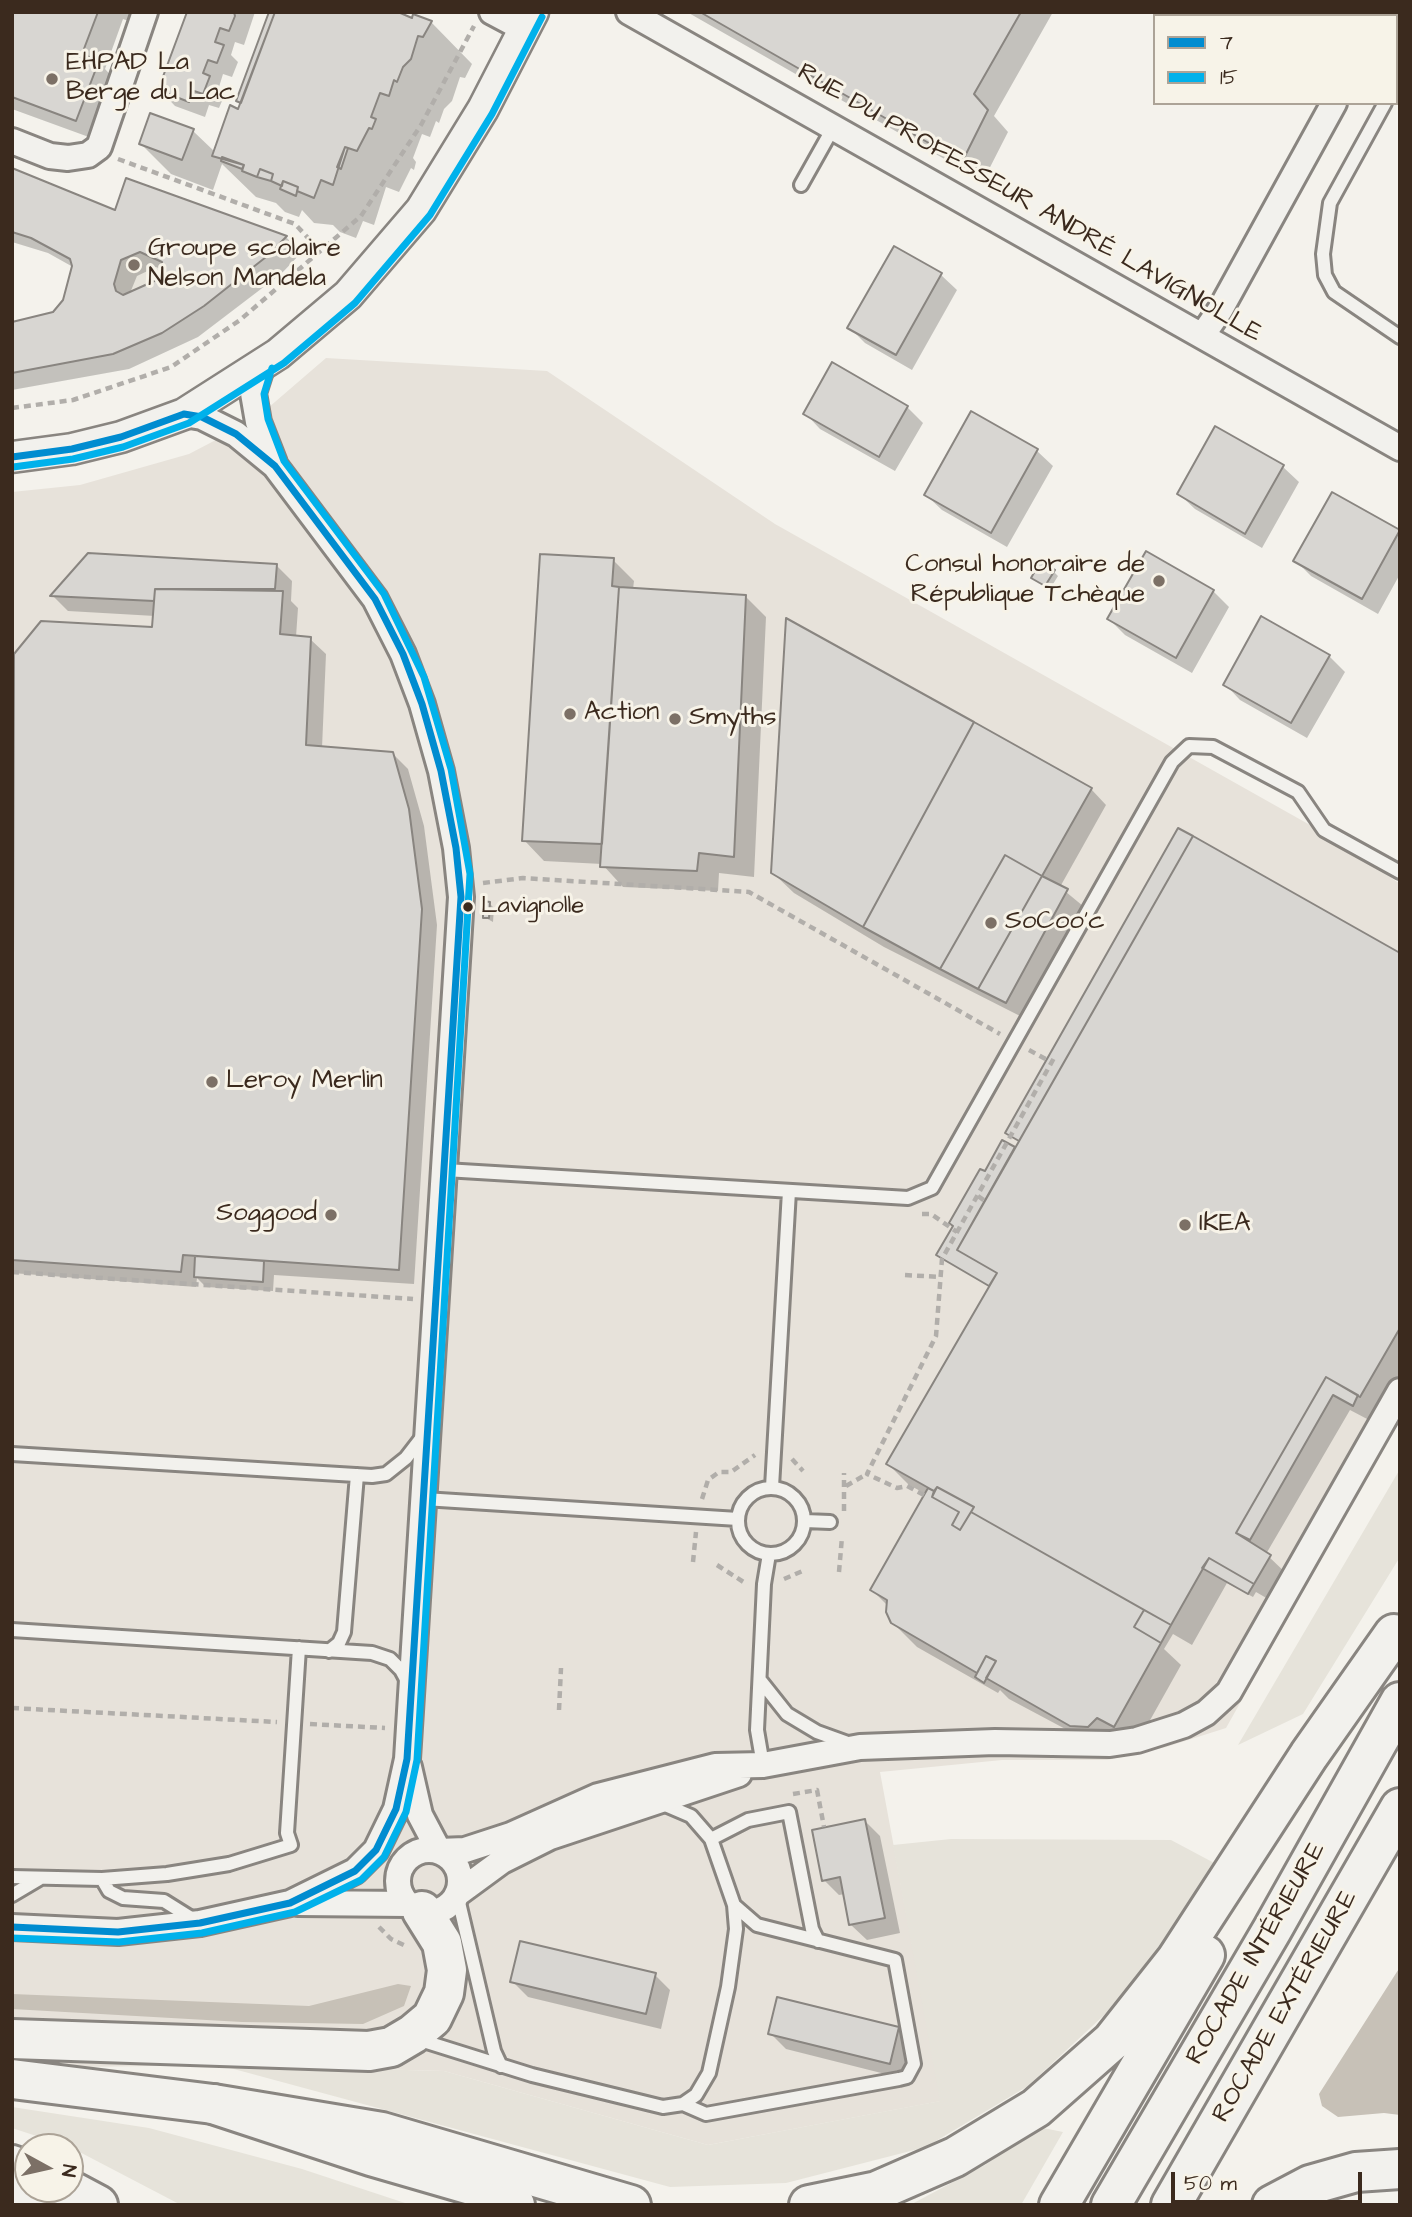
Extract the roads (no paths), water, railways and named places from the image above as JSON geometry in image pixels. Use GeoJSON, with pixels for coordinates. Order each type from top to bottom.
{"type":"FeatureCollection","features":[{"type":"Feature","properties":{"kind":"highway"},"geometry":{"type":"LineString","coordinates":[[810,2205],[877,2191],[956,2157],[1036,2108],[1112,2041],[1175,1960],[1309,1755],[1397,1630]]}},
{"type":"Feature","properties":{"kind":"highway"},"geometry":{"type":"LineString","coordinates":[[1059,2205],[1233,1908],[1323,1763],[1397,1630]]}},
{"type":"Feature","properties":{"kind":"highway","name":"ROCADE INTÉRIEURE"},"geometry":{"type":"LineString","coordinates":[[1111,2205],[1272,1930],[1400,1702]]}},
{"type":"Feature","properties":{"kind":"highway","name":"ROCADE EXTÉRIEURE"},"geometry":{"type":"LineString","coordinates":[[1171,2205],[1400,1808]]}},
{"type":"Feature","properties":{"kind":"highway"},"geometry":{"type":"LineString","coordinates":[[12,2039],[369,2051],[391,2047],[432,2018],[444,1993],[447,1970],[442,1943],[415,1908]]}},
{"type":"Feature","properties":{"kind":"highway"},"geometry":{"type":"LineString","coordinates":[[12,2079],[213,2104],[382,2132],[631,2205]]}},
{"type":"Feature","properties":{"kind":"highway"},"geometry":{"type":"LineString","coordinates":[[213,2104],[371,2156],[478,2187],[515,2205]]}},
{"type":"Feature","properties":{"kind":"highway"},"geometry":{"type":"LineString","coordinates":[[1272,2205],[1310,2185],[1356,2172],[1400,2169]]}},
{"type":"Feature","properties":{"kind":"highway"},"geometry":{"type":"LineString","coordinates":[[12,2196],[46,2205]]}},
{"type":"Feature","properties":{"kind":"street"},"geometry":{"type":"LineString","coordinates":[[12,141],[50,156],[68,158],[88,155],[99,147],[145,12]]}},
{"type":"Feature","properties":{"kind":"street","name":"RUE DU PROFESSEUR ANDRÉ LAVIGNOLLE"},"geometry":{"type":"LineString","coordinates":[[629,12],[1400,448]]}},
{"type":"Feature","properties":{"kind":"street"},"geometry":{"type":"LineString","coordinates":[[12,457],[72,449],[121,438],[184,414],[261,365],[348,295],[421,210],[483,109],[528,21],[484,17]]}},
{"type":"Feature","properties":{"kind":"street"},"geometry":{"type":"LineString","coordinates":[[1202,336],[1220,310],[1333,105]]}},
{"type":"Feature","properties":{"kind":"street"},"geometry":{"type":"LineString","coordinates":[[261,365],[253,393],[258,422],[275,466]]}},
{"type":"Feature","properties":{"kind":"street"},"geometry":{"type":"LineString","coordinates":[[12,1927],[118,1932],[200,1923],[290,1903],[355,1871],[376,1850],[396,1809],[407,1759],[461,897],[456,848],[440,771],[414,681],[387,620],[275,466],[236,434],[202,416],[184,414]]}},
{"type":"Feature","properties":{"kind":"street"},"geometry":{"type":"LineString","coordinates":[[290,1903],[442,1909],[457,1894],[520,1850],[763,1765],[860,1747],[995,1742],[1110,1744],[1173,1729],[1206,1713],[1229,1692],[1400,1391]]}},
{"type":"Feature","properties":{"kind":"street"},"geometry":{"type":"LineString","coordinates":[[407,1759],[420,1815],[439,1851],[455,1864],[459,1873],[457,1894]]}},
{"type":"Feature","properties":{"kind":"street"},"geometry":{"type":"LineString","coordinates":[[415,1908],[398,1885],[402,1865],[418,1851],[465,1850],[489,1843],[598,1796],[657,1779],[715,1766],[763,1765]]}},
{"type":"Feature","properties":{"kind":"lane"},"geometry":{"type":"LineString","coordinates":[[1384,105],[1330,203],[1323,254],[1325,275],[1334,292],[1400,337]]}},
{"type":"Feature","properties":{"kind":"lane"},"geometry":{"type":"LineString","coordinates":[[801,185],[833,128]]}},
{"type":"Feature","properties":{"kind":"lane"},"geometry":{"type":"LineString","coordinates":[[445,1170],[908,1198],[932,1188],[1151,797],[1172,762],[1189,746],[1213,747],[1298,792],[1324,830],[1400,872]]}},
{"type":"Feature","properties":{"kind":"lane"},"geometry":{"type":"LineString","coordinates":[[772,1488],[789,1191]]}},
{"type":"Feature","properties":{"kind":"lane"},"geometry":{"type":"LineString","coordinates":[[12,1454],[357,1475],[386,1474],[406,1458],[429,1427]]}},
{"type":"Feature","properties":{"kind":"lane"},"geometry":{"type":"LineString","coordinates":[[329,1651],[339,1643],[344,1632],[357,1475]]}},
{"type":"Feature","properties":{"kind":"lane"},"geometry":{"type":"LineString","coordinates":[[772,1488],[792,1494],[803,1511],[805,1521],[803,1531],[790,1549],[769,1554],[750,1546],[739,1529],[738,1519],[740,1509],[753,1493],[772,1488]]}},
{"type":"Feature","properties":{"kind":"lane"},"geometry":{"type":"LineString","coordinates":[[424,1499],[738,1519]]}},
{"type":"Feature","properties":{"kind":"lane"},"geometry":{"type":"LineString","coordinates":[[805,1521],[830,1522]]}},
{"type":"Feature","properties":{"kind":"lane"},"geometry":{"type":"LineString","coordinates":[[763,1765],[757,1730],[764,1584],[769,1554]]}},
{"type":"Feature","properties":{"kind":"lane"},"geometry":{"type":"LineString","coordinates":[[12,1630],[372,1653],[390,1659],[401,1670],[411,1690]]}},
{"type":"Feature","properties":{"kind":"lane"},"geometry":{"type":"LineString","coordinates":[[12,1877],[102,1879],[195,1871],[258,1857],[291,1845],[288,1833],[299,1648]]}},
{"type":"Feature","properties":{"kind":"lane"},"geometry":{"type":"LineString","coordinates":[[760,1680],[787,1714],[817,1732],[860,1747]]}},
{"type":"Feature","properties":{"kind":"lane"},"geometry":{"type":"LineString","coordinates":[[656,1803],[675,1807],[691,1816],[711,1839],[734,1905],[734,1952],[709,2073],[695,2095],[683,2104]]}},
{"type":"Feature","properties":{"kind":"lane"},"geometry":{"type":"LineString","coordinates":[[711,1839],[748,1821],[789,1812],[811,1929],[818,1941]]}},
{"type":"Feature","properties":{"kind":"lane"},"geometry":{"type":"LineString","coordinates":[[12,1895],[40,1878]]}},
{"type":"Feature","properties":{"kind":"lane"},"geometry":{"type":"LineString","coordinates":[[102,1879],[109,1891],[123,1898],[164,1901],[200,1923]]}},
{"type":"Feature","properties":{"kind":"lane"},"geometry":{"type":"LineString","coordinates":[[457,1894],[494,2051],[501,2066]]}},
{"type":"Feature","properties":{"kind":"lane"},"geometry":{"type":"LineString","coordinates":[[408,2037],[501,2066],[663,2106],[683,2104],[706,2114],[907,2077],[914,2064],[914,2056],[895,1960],[757,1925],[734,1905]]}},
{"type":"Feature","properties":{"kind":"place","name":"EHPAD La Berge du Lac"},"geometry":{"type":"Point","coordinates":[52,79]}},
{"type":"Feature","properties":{"kind":"place","name":"Groupe scolaire Nelson Mandela"},"geometry":{"type":"Point","coordinates":[134,265]}},
{"type":"Feature","properties":{"kind":"place","name":"Consul honoraire de République Tchèque"},"geometry":{"type":"Point","coordinates":[1159,581]}},
{"type":"Feature","properties":{"kind":"place","name":"Action"},"geometry":{"type":"Point","coordinates":[570,714]}},
{"type":"Feature","properties":{"kind":"place","name":"Smyths"},"geometry":{"type":"Point","coordinates":[675,719]}},
{"type":"Feature","properties":{"kind":"place","name":"Lavignolle"},"geometry":{"type":"Point","coordinates":[468,907]}},
{"type":"Feature","properties":{"kind":"place","name":"SoCoo'c"},"geometry":{"type":"Point","coordinates":[991,923]}},
{"type":"Feature","properties":{"kind":"place","name":"Leroy Merlin"},"geometry":{"type":"Point","coordinates":[212,1082]}},
{"type":"Feature","properties":{"kind":"place","name":"Soggood"},"geometry":{"type":"Point","coordinates":[331,1215]}},
{"type":"Feature","properties":{"kind":"place","name":"IKEA"},"geometry":{"type":"Point","coordinates":[1185,1225]}}]}
